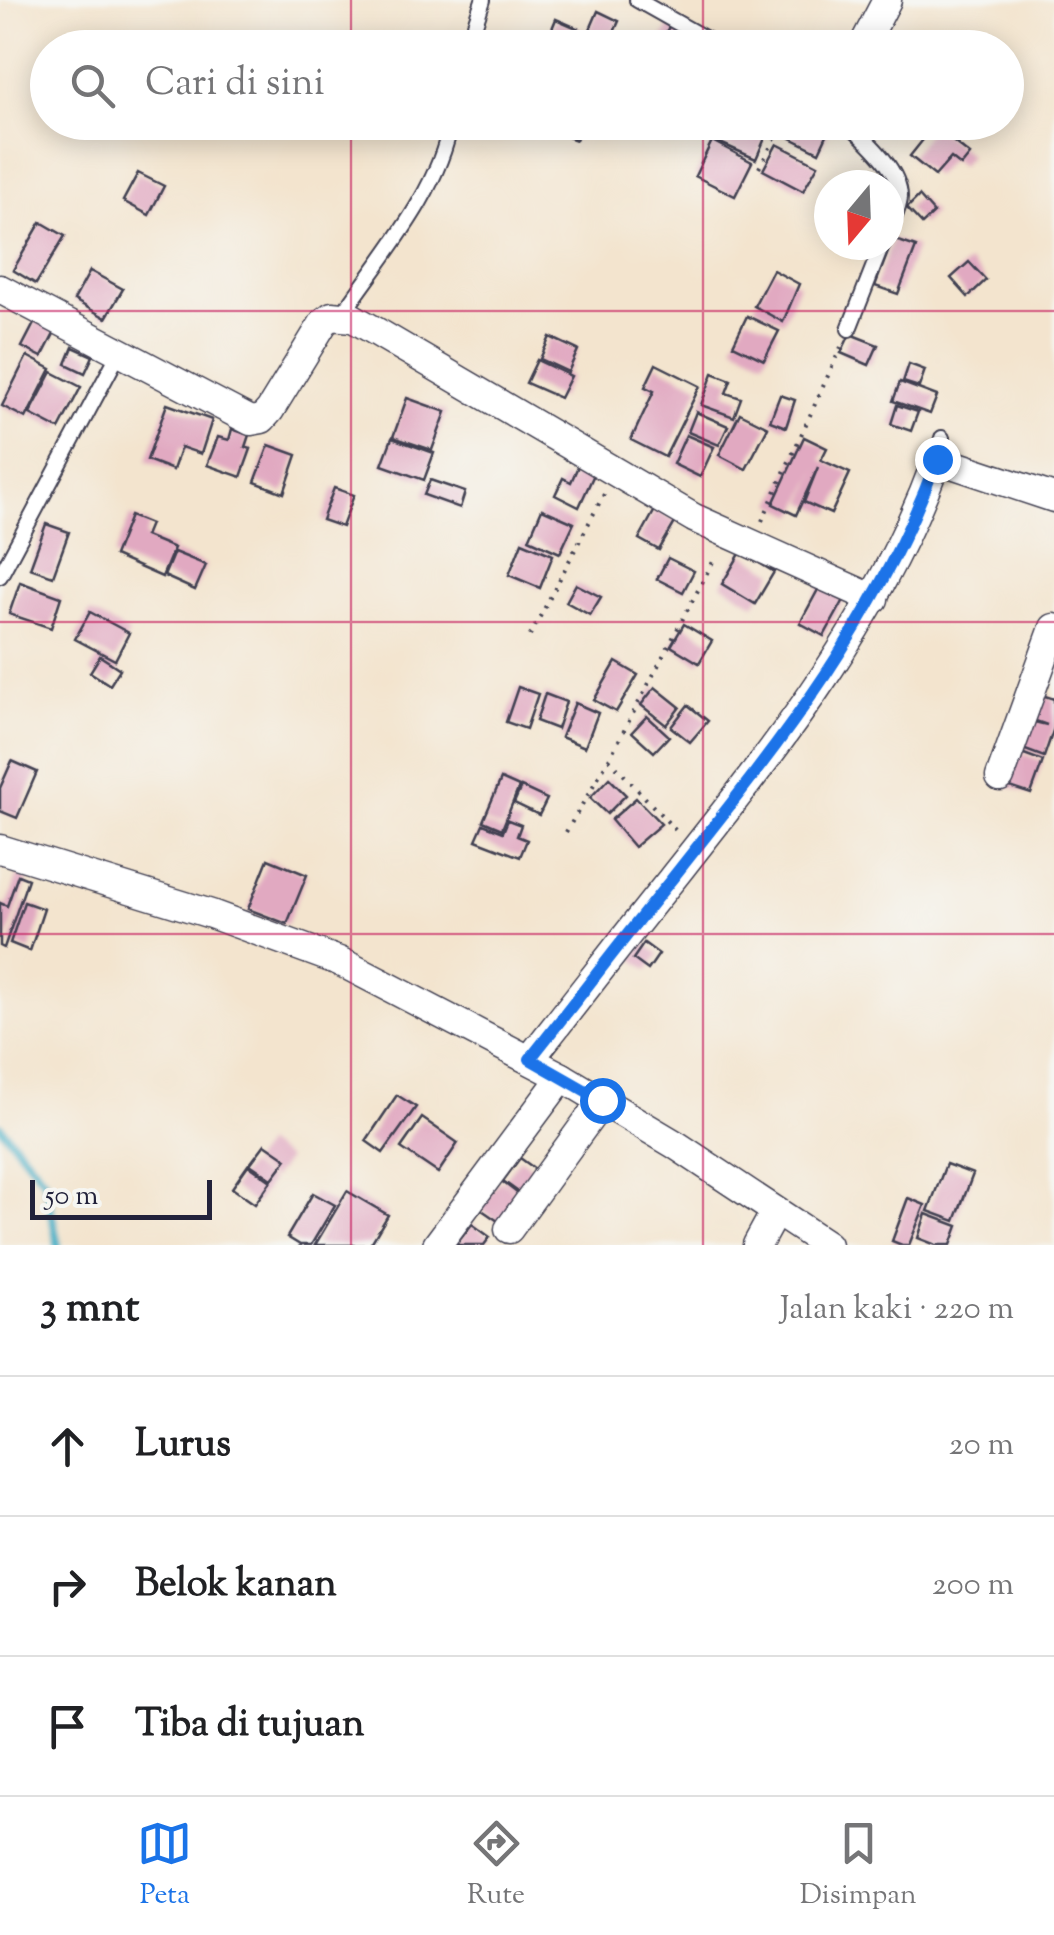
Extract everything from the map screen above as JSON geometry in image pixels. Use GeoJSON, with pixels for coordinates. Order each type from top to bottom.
{"type":"FeatureCollection","features":[{"type":"Feature","properties":{"kind":"street"},"geometry":{"type":"LineString","coordinates":[[871,30],[887,0]]}},
{"type":"Feature","properties":{"kind":"street"},"geometry":{"type":"LineString","coordinates":[[0,288],[240,417],[262,419],[324,322],[342,315],[740,539],[874,598]]}},
{"type":"Feature","properties":{"kind":"street"},"geometry":{"type":"LineString","coordinates":[[530,1059],[739,796],[842,654],[874,598],[940,448],[1054,498]]}},
{"type":"Feature","properties":{"kind":"street"},"geometry":{"type":"LineString","coordinates":[[1000,777],[1054,628]]}},
{"type":"Feature","properties":{"kind":"street"},"geometry":{"type":"LineString","coordinates":[[0,849],[211,914],[339,961],[602,1100],[827,1245]]}},
{"type":"Feature","properties":{"kind":"street"},"geometry":{"type":"LineString","coordinates":[[437,1245],[562,1077]]}},
{"type":"Feature","properties":{"kind":"street"},"geometry":{"type":"LineString","coordinates":[[509,1228],[602,1100]]}},
{"type":"Feature","properties":{"kind":"street"},"geometry":{"type":"LineString","coordinates":[[757,1245],[775,1212]]}},
{"type":"Feature","properties":{"kind":"lane"},"geometry":{"type":"LineString","coordinates":[[473,30],[483,0]]}},
{"type":"Feature","properties":{"kind":"lane"},"geometry":{"type":"LineString","coordinates":[[636,0],[690,30]]}},
{"type":"Feature","properties":{"kind":"lane"},"geometry":{"type":"LineString","coordinates":[[342,315],[423,196],[448,140]]}},
{"type":"Feature","properties":{"kind":"lane"},"geometry":{"type":"LineString","coordinates":[[864,140],[889,170]]}},
{"type":"Feature","properties":{"kind":"lane"},"geometry":{"type":"LineString","coordinates":[[849,330],[876,260]]}},
{"type":"Feature","properties":{"kind":"lane"},"geometry":{"type":"LineString","coordinates":[[0,576],[119,353]]}},
{"type":"Feature","properties":{"kind":"path"},"geometry":{"type":"LineString","coordinates":[[760,168],[775,140]]}},
{"type":"Feature","properties":{"kind":"path"},"geometry":{"type":"LineString","coordinates":[[566,832],[740,539],[849,330]]}},
{"type":"Feature","properties":{"kind":"path"},"geometry":{"type":"LineString","coordinates":[[530,636],[616,472]]}},
{"type":"Feature","properties":{"kind":"path"},"geometry":{"type":"LineString","coordinates":[[609,759],[695,850]]}},
{"type":"Feature","properties":{"kind":"building"},"geometry":{"type":"Polygon","coordinates":[[[598,11],[619,21],[615,30],[590,30],[598,11]]]}},
{"type":"Feature","properties":{"kind":"building"},"geometry":{"type":"Polygon","coordinates":[[[556,19],[581,30],[551,30],[556,19]]]}},
{"type":"Feature","properties":{"kind":"building"},"geometry":{"type":"Polygon","coordinates":[[[719,140],[764,140],[756,159],[719,140]]]}},
{"type":"Feature","properties":{"kind":"building"},"geometry":{"type":"Polygon","coordinates":[[[795,140],[825,140],[819,152],[795,140]]]}},
{"type":"Feature","properties":{"kind":"building"},"geometry":{"type":"Polygon","coordinates":[[[923,140],[951,140],[970,155],[961,166],[951,158],[935,176],[910,156],[923,140]]]}},
{"type":"Feature","properties":{"kind":"building"},"geometry":{"type":"Polygon","coordinates":[[[712,141],[752,162],[735,196],[695,176],[712,141]]]}},
{"type":"Feature","properties":{"kind":"building"},"geometry":{"type":"Polygon","coordinates":[[[777,144],[818,165],[803,191],[763,170],[777,144]]]}},
{"type":"Feature","properties":{"kind":"building"},"geometry":{"type":"Polygon","coordinates":[[[138,173],[164,186],[149,215],[123,201],[138,173]]]}},
{"type":"Feature","properties":{"kind":"building"},"geometry":{"type":"Polygon","coordinates":[[[919,196],[934,213],[922,224],[907,208],[919,196]]]}},
{"type":"Feature","properties":{"kind":"building"},"geometry":{"type":"Polygon","coordinates":[[[41,222],[65,236],[36,284],[13,270],[41,222]]]}},
{"type":"Feature","properties":{"kind":"building"},"geometry":{"type":"Polygon","coordinates":[[[904,243],[916,247],[898,294],[875,286],[885,260],[904,260],[904,243]]]}},
{"type":"Feature","properties":{"kind":"building"},"geometry":{"type":"Polygon","coordinates":[[[969,262],[986,280],[968,297],[951,278],[969,262]]]}},
{"type":"Feature","properties":{"kind":"building"},"geometry":{"type":"Polygon","coordinates":[[[773,270],[799,284],[783,322],[754,306],[773,270]]]}},
{"type":"Feature","properties":{"kind":"building"},"geometry":{"type":"Polygon","coordinates":[[[90,271],[123,289],[106,318],[74,300],[90,271]]]}},
{"type":"Feature","properties":{"kind":"building"},"geometry":{"type":"Polygon","coordinates":[[[747,316],[779,331],[764,360],[733,345],[747,316]]]}},
{"type":"Feature","properties":{"kind":"building"},"geometry":{"type":"Polygon","coordinates":[[[37,318],[57,328],[42,357],[22,347],[37,318]]]}},
{"type":"Feature","properties":{"kind":"building"},"geometry":{"type":"Polygon","coordinates":[[[850,334],[878,345],[869,365],[841,353],[850,334]]]}},
{"type":"Feature","properties":{"kind":"building"},"geometry":{"type":"Polygon","coordinates":[[[550,337],[578,350],[568,372],[540,359],[550,337]]]}},
{"type":"Feature","properties":{"kind":"building"},"geometry":{"type":"Polygon","coordinates":[[[73,347],[93,356],[85,373],[66,364],[73,347]]]}},
{"type":"Feature","properties":{"kind":"building"},"geometry":{"type":"Polygon","coordinates":[[[27,356],[51,369],[26,418],[2,406],[27,356]]]}},
{"type":"Feature","properties":{"kind":"building"},"geometry":{"type":"Polygon","coordinates":[[[537,360],[571,376],[560,398],[526,383],[537,360]]]}},
{"type":"Feature","properties":{"kind":"building"},"geometry":{"type":"Polygon","coordinates":[[[656,364],[700,386],[665,457],[631,440],[654,391],[645,387],[656,364]]]}},
{"type":"Feature","properties":{"kind":"building"},"geometry":{"type":"Polygon","coordinates":[[[909,364],[925,370],[919,387],[903,382],[909,364]]]}},
{"type":"Feature","properties":{"kind":"building"},"geometry":{"type":"Polygon","coordinates":[[[52,372],[81,387],[59,429],[30,414],[52,372]]]}},
{"type":"Feature","properties":{"kind":"building"},"geometry":{"type":"Polygon","coordinates":[[[713,373],[731,380],[726,393],[741,398],[734,417],[701,405],[713,373]]]}},
{"type":"Feature","properties":{"kind":"building"},"geometry":{"type":"Polygon","coordinates":[[[900,382],[937,396],[930,414],[893,401],[900,382]]]}},
{"type":"Feature","properties":{"kind":"building"},"geometry":{"type":"Polygon","coordinates":[[[780,395],[795,400],[786,427],[770,421],[780,395]]]}},
{"type":"Feature","properties":{"kind":"building"},"geometry":{"type":"Polygon","coordinates":[[[407,398],[446,412],[432,450],[393,437],[407,398]]]}},
{"type":"Feature","properties":{"kind":"building"},"geometry":{"type":"Polygon","coordinates":[[[167,404],[212,420],[201,454],[181,447],[173,470],[147,460],[167,404]]]}},
{"type":"Feature","properties":{"kind":"building"},"geometry":{"type":"Polygon","coordinates":[[[897,405],[918,412],[911,431],[891,424],[897,405]]]}},
{"type":"Feature","properties":{"kind":"building"},"geometry":{"type":"Polygon","coordinates":[[[696,412],[728,426],[719,445],[688,432],[696,412]]]}},
{"type":"Feature","properties":{"kind":"building"},"geometry":{"type":"Polygon","coordinates":[[[740,413],[768,427],[746,469],[719,455],[740,413]]]}},
{"type":"Feature","properties":{"kind":"building"},"geometry":{"type":"Polygon","coordinates":[[[232,429],[249,435],[245,447],[251,449],[241,477],[207,465],[218,437],[229,440],[232,429]]]}},
{"type":"Feature","properties":{"kind":"building"},"geometry":{"type":"Polygon","coordinates":[[[686,435],[714,447],[700,477],[673,464],[686,435]]]}},
{"type":"Feature","properties":{"kind":"building"},"geometry":{"type":"Polygon","coordinates":[[[804,437],[827,448],[821,460],[850,473],[831,514],[804,502],[818,467],[796,515],[773,504],[804,437]]]}},
{"type":"Feature","properties":{"kind":"building"},"geometry":{"type":"Polygon","coordinates":[[[392,438],[434,453],[424,480],[382,465],[392,438]]]}},
{"type":"Feature","properties":{"kind":"building"},"geometry":{"type":"Polygon","coordinates":[[[269,445],[297,455],[284,493],[255,482],[269,445]]]}},
{"type":"Feature","properties":{"kind":"building"},"geometry":{"type":"Polygon","coordinates":[[[579,464],[595,472],[579,507],[555,495],[563,478],[571,482],[579,464]]]}},
{"type":"Feature","properties":{"kind":"building"},"geometry":{"type":"Polygon","coordinates":[[[430,480],[465,492],[460,508],[424,495],[430,480]]]}},
{"type":"Feature","properties":{"kind":"building"},"geometry":{"type":"Polygon","coordinates":[[[334,488],[354,495],[342,527],[322,520],[334,488]]]}},
{"type":"Feature","properties":{"kind":"building"},"geometry":{"type":"Polygon","coordinates":[[[542,509],[574,523],[560,553],[529,539],[542,509]]]}},
{"type":"Feature","properties":{"kind":"building"},"geometry":{"type":"Polygon","coordinates":[[[655,510],[676,521],[659,550],[639,539],[655,510]]]}},
{"type":"Feature","properties":{"kind":"building"},"geometry":{"type":"Polygon","coordinates":[[[130,516],[150,524],[145,536],[174,548],[162,577],[114,556],[130,516]]]}},
{"type":"Feature","properties":{"kind":"building"},"geometry":{"type":"Polygon","coordinates":[[[46,524],[69,532],[53,576],[30,568],[46,524]]]}},
{"type":"Feature","properties":{"kind":"building"},"geometry":{"type":"Polygon","coordinates":[[[522,542],[553,555],[540,588],[509,575],[522,542]]]}},
{"type":"Feature","properties":{"kind":"building"},"geometry":{"type":"Polygon","coordinates":[[[174,552],[206,565],[195,590],[164,576],[174,552]]]}},
{"type":"Feature","properties":{"kind":"building"},"geometry":{"type":"Polygon","coordinates":[[[741,552],[774,572],[755,604],[722,584],[741,552]]]}},
{"type":"Feature","properties":{"kind":"building"},"geometry":{"type":"Polygon","coordinates":[[[668,558],[694,571],[683,592],[657,579],[668,558]]]}},
{"type":"Feature","properties":{"kind":"building"},"geometry":{"type":"Polygon","coordinates":[[[20,582],[61,597],[51,628],[9,614],[20,582]]]}},
{"type":"Feature","properties":{"kind":"building"},"geometry":{"type":"Polygon","coordinates":[[[576,584],[601,597],[590,615],[566,602],[576,584]]]}},
{"type":"Feature","properties":{"kind":"building"},"geometry":{"type":"Polygon","coordinates":[[[820,586],[844,600],[824,636],[800,623],[820,586]]]}},
{"type":"Feature","properties":{"kind":"building"},"geometry":{"type":"Polygon","coordinates":[[[90,612],[129,633],[115,660],[75,639],[90,612]]]}},
{"type":"Feature","properties":{"kind":"building"},"geometry":{"type":"Polygon","coordinates":[[[684,624],[712,641],[699,663],[671,646],[684,624]]]}},
{"type":"Feature","properties":{"kind":"building"},"geometry":{"type":"Polygon","coordinates":[[[100,656],[120,669],[110,685],[90,672],[100,656]]]}},
{"type":"Feature","properties":{"kind":"building"},"geometry":{"type":"Polygon","coordinates":[[[616,662],[638,675],[616,712],[594,700],[616,662]]]}},
{"type":"Feature","properties":{"kind":"building"},"geometry":{"type":"Polygon","coordinates":[[[518,687],[538,694],[526,729],[506,722],[518,687]]]}},
{"type":"Feature","properties":{"kind":"building"},"geometry":{"type":"Polygon","coordinates":[[[655,687],[680,707],[666,725],[641,705],[655,687]]]}},
{"type":"Feature","properties":{"kind":"building"},"geometry":{"type":"Polygon","coordinates":[[[545,694],[566,702],[557,729],[536,721],[545,694]]]}},
{"type":"Feature","properties":{"kind":"building"},"geometry":{"type":"Polygon","coordinates":[[[1039,694],[1054,699],[1054,728],[1044,757],[1020,748],[1030,721],[1047,725],[1030,719],[1039,694]]]}},
{"type":"Feature","properties":{"kind":"building"},"geometry":{"type":"Polygon","coordinates":[[[575,703],[598,713],[585,747],[561,737],[575,703]]]}},
{"type":"Feature","properties":{"kind":"building"},"geometry":{"type":"Polygon","coordinates":[[[688,705],[708,721],[690,742],[671,727],[688,705]]]}},
{"type":"Feature","properties":{"kind":"building"},"geometry":{"type":"Polygon","coordinates":[[[647,716],[669,736],[654,752],[632,732],[647,716]]]}},
{"type":"Feature","properties":{"kind":"building"},"geometry":{"type":"Polygon","coordinates":[[[1016,751],[1043,761],[1031,794],[1004,785],[1016,751]]]}},
{"type":"Feature","properties":{"kind":"building"},"geometry":{"type":"Polygon","coordinates":[[[12,761],[37,772],[17,818],[0,811],[0,788],[12,761]]]}},
{"type":"Feature","properties":{"kind":"building"},"geometry":{"type":"Polygon","coordinates":[[[609,778],[626,795],[607,814],[590,798],[609,778]]]}},
{"type":"Feature","properties":{"kind":"building"},"geometry":{"type":"Polygon","coordinates":[[[501,779],[519,787],[502,829],[483,821],[501,779]]]}},
{"type":"Feature","properties":{"kind":"building"},"geometry":{"type":"Polygon","coordinates":[[[521,787],[547,799],[539,815],[514,803],[521,787]]]}},
{"type":"Feature","properties":{"kind":"building"},"geometry":{"type":"Polygon","coordinates":[[[636,798],[661,824],[634,847],[611,820],[636,798]]]}},
{"type":"Feature","properties":{"kind":"building"},"geometry":{"type":"Polygon","coordinates":[[[508,820],[521,825],[517,836],[527,840],[520,857],[476,840],[483,824],[503,832],[508,820]]]}},
{"type":"Feature","properties":{"kind":"building"},"geometry":{"type":"Polygon","coordinates":[[[268,859],[307,875],[287,924],[248,909],[268,859]]]}},
{"type":"Feature","properties":{"kind":"building"},"geometry":{"type":"Polygon","coordinates":[[[18,875],[28,879],[4,948],[0,946],[0,903],[7,906],[18,875]]]}},
{"type":"Feature","properties":{"kind":"building"},"geometry":{"type":"Polygon","coordinates":[[[24,902],[44,909],[30,951],[10,943],[24,902]]]}},
{"type":"Feature","properties":{"kind":"building"},"geometry":{"type":"Polygon","coordinates":[[[644,943],[659,954],[648,970],[633,959],[644,943]]]}},
{"type":"Feature","properties":{"kind":"building"},"geometry":{"type":"Polygon","coordinates":[[[397,1095],[416,1107],[383,1153],[366,1141],[397,1095]]]}},
{"type":"Feature","properties":{"kind":"building"},"geometry":{"type":"Polygon","coordinates":[[[422,1118],[458,1143],[438,1173],[401,1148],[422,1118]]]}},
{"type":"Feature","properties":{"kind":"building"},"geometry":{"type":"Polygon","coordinates":[[[265,1144],[287,1159],[272,1179],[250,1164],[265,1144]]]}},
{"type":"Feature","properties":{"kind":"building"},"geometry":{"type":"Polygon","coordinates":[[[520,1158],[538,1171],[521,1194],[503,1181],[520,1158]]]}},
{"type":"Feature","properties":{"kind":"building"},"geometry":{"type":"Polygon","coordinates":[[[946,1164],[973,1174],[955,1221],[928,1211],[946,1164]]]}},
{"type":"Feature","properties":{"kind":"building"},"geometry":{"type":"Polygon","coordinates":[[[248,1165],[271,1181],[255,1204],[232,1188],[248,1165]]]}},
{"type":"Feature","properties":{"kind":"building"},"geometry":{"type":"Polygon","coordinates":[[[500,1180],[521,1196],[501,1223],[479,1208],[500,1180]]]}},
{"type":"Feature","properties":{"kind":"building"},"geometry":{"type":"Polygon","coordinates":[[[347,1191],[388,1215],[370,1245],[315,1245],[347,1191]]]}},
{"type":"Feature","properties":{"kind":"building"},"geometry":{"type":"Polygon","coordinates":[[[313,1193],[335,1205],[311,1245],[300,1245],[287,1237],[313,1193]]]}},
{"type":"Feature","properties":{"kind":"building"},"geometry":{"type":"Polygon","coordinates":[[[908,1198],[925,1205],[909,1245],[902,1245],[892,1241],[908,1198]]]}},
{"type":"Feature","properties":{"kind":"building"},"geometry":{"type":"Polygon","coordinates":[[[926,1214],[958,1226],[951,1245],[936,1245],[918,1238],[926,1214]]]}},
{"type":"Feature","properties":{"kind":"building"},"geometry":{"type":"Polygon","coordinates":[[[472,1224],[490,1237],[484,1245],[456,1245],[472,1224]]]}},
{"type":"Feature","properties":{"kind":"waterway"},"geometry":{"type":"LineString","coordinates":[[0,1126],[45,1181],[58,1245]]}},
{"type":"Feature","properties":{"kind":"route"},"geometry":{"type":"LineString","coordinates":[[602,1100],[530,1059],[739,796],[842,654],[874,598],[937,459]]}}]}
